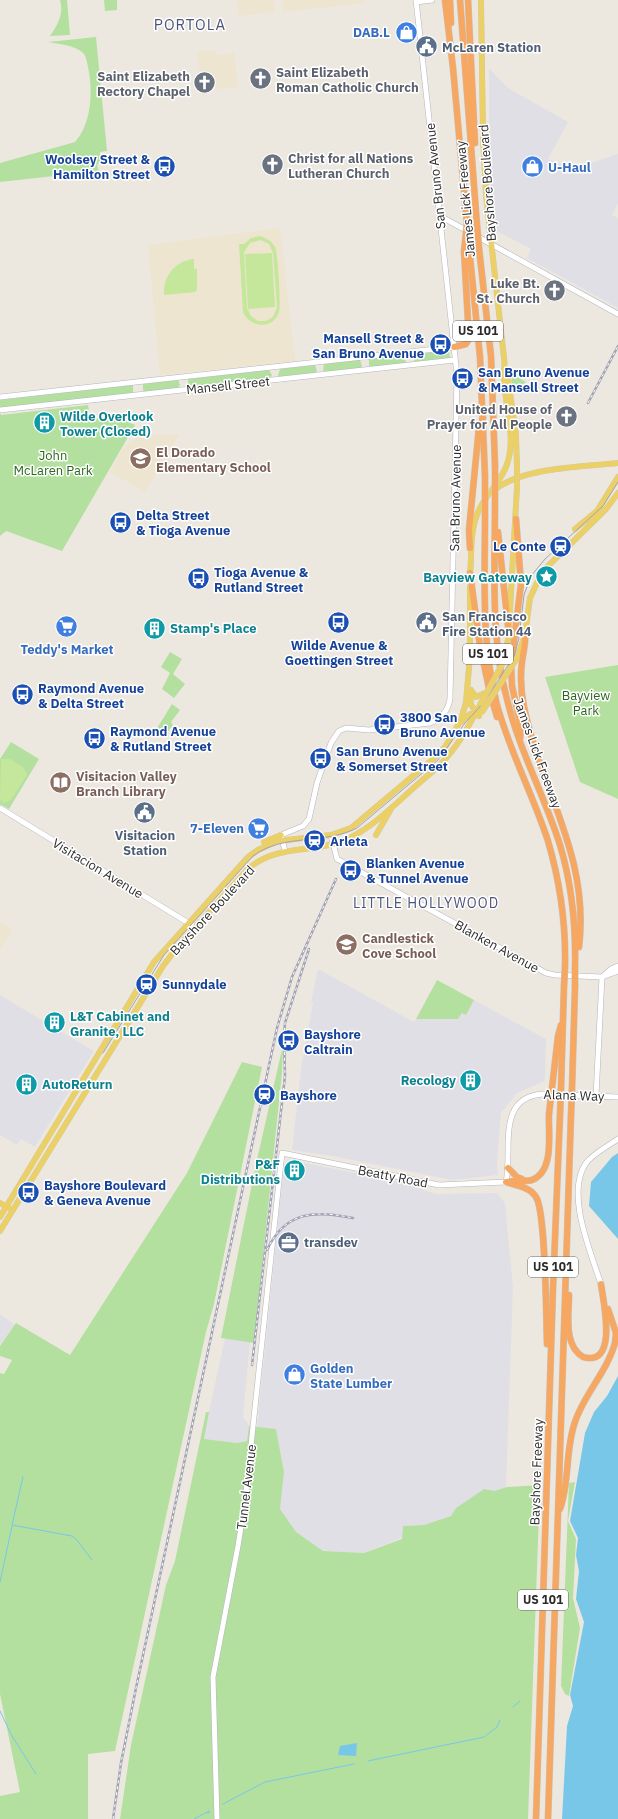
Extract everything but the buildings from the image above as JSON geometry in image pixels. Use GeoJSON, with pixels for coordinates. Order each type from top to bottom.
{"type":"FeatureCollection","features":[{"type":"Feature","properties":{"kind":"highway"},"geometry":{"type":"LineString","coordinates":[[468,0],[475,133],[474,165]]}},
{"type":"Feature","properties":{"kind":"highway","name":"James Lick Freeway"},"geometry":{"type":"LineString","coordinates":[[460,1],[474,165],[479,248],[491,356],[495,465],[495,617],[498,653],[506,696],[519,741],[550,818],[564,860],[573,910],[576,968],[570,1128]]}},
{"type":"Feature","properties":{"kind":"highway","name":"James Lick Freeway"},"geometry":{"type":"LineString","coordinates":[[447,2],[467,224],[467,249],[478,328],[484,415],[485,618],[488,654],[495,697],[511,746],[543,827],[554,862],[563,920],[565,967],[560,1125]]}},
{"type":"Feature","properties":{"kind":"highway"},"geometry":{"type":"LineString","coordinates":[[454,347],[463,345],[469,339],[467,249]]}},
{"type":"Feature","properties":{"kind":"highway"},"geometry":{"type":"LineString","coordinates":[[470,548],[470,523],[476,479],[479,427],[484,415]]}},
{"type":"Feature","properties":{"kind":"highway"},"geometry":{"type":"LineString","coordinates":[[495,507],[503,565],[509,635]]}},
{"type":"Feature","properties":{"kind":"highway"},"geometry":{"type":"LineString","coordinates":[[516,519],[521,584],[511,665],[513,694],[521,727],[519,741]]}},
{"type":"Feature","properties":{"kind":"highway"},"geometry":{"type":"LineString","coordinates":[[470,573],[478,636],[490,693],[496,715],[511,746]]}},
{"type":"Feature","properties":{"kind":"highway"},"geometry":{"type":"LineString","coordinates":[[525,635],[521,678],[524,706],[531,734],[570,847],[576,870],[580,934],[576,968]]}},
{"type":"Feature","properties":{"kind":"highway"},"geometry":{"type":"LineString","coordinates":[[508,1168],[517,1177],[524,1179],[533,1178],[540,1173],[547,1160],[549,1114],[558,1036],[564,1016]]}},
{"type":"Feature","properties":{"kind":"highway","name":"Bayshore Freeway"},"geometry":{"type":"LineString","coordinates":[[536,1819],[560,1125]]}},
{"type":"Feature","properties":{"kind":"highway","name":"Bayshore Freeway"},"geometry":{"type":"LineString","coordinates":[[548,1819],[570,1128]]}},
{"type":"Feature","properties":{"kind":"highway"},"geometry":{"type":"LineString","coordinates":[[506,1182],[529,1180],[540,1173]]}},
{"type":"Feature","properties":{"kind":"highway"},"geometry":{"type":"LineString","coordinates":[[506,1182],[530,1191],[536,1197],[540,1207],[550,1382]]}},
{"type":"Feature","properties":{"kind":"highway"},"geometry":{"type":"LineString","coordinates":[[568,1205],[570,1342],[578,1354],[587,1358],[601,1355],[609,1344],[610,1334],[601,1284]]}},
{"type":"Feature","properties":{"kind":"highway"},"geometry":{"type":"LineString","coordinates":[[558,1515],[564,1498],[570,1445],[575,1421],[615,1344],[616,1333],[601,1284]]}},
{"type":"Feature","properties":{"kind":"main road","name":"Bayshore Boulevard"},"geometry":{"type":"LineString","coordinates":[[0,1231],[167,960],[196,927],[253,864],[266,856],[285,851],[332,844],[354,836],[393,805],[443,762],[478,714],[480,700],[503,663],[509,635],[516,519],[517,468],[515,428],[505,366],[486,195],[483,136],[481,0]]}},
{"type":"Feature","properties":{"kind":"main road","name":"Bayshore Boulevard"},"geometry":{"type":"LineString","coordinates":[[2,1212],[154,962],[248,858],[264,846],[282,837],[331,835],[351,828],[437,756],[445,747],[456,728],[466,702],[470,656],[470,548],[475,520],[482,504],[502,474],[509,460],[510,442],[504,376],[505,366]]}},
{"type":"Feature","properties":{"kind":"main road"},"geometry":{"type":"LineString","coordinates":[[482,504],[498,487],[527,474],[618,463]]}},
{"type":"Feature","properties":{"kind":"main road"},"geometry":{"type":"LineString","coordinates":[[575,529],[597,511],[618,477]]}},
{"type":"Feature","properties":{"kind":"main road"},"geometry":{"type":"LineString","coordinates":[[456,728],[468,716],[478,714],[517,658],[525,635],[530,598],[542,572],[601,515],[618,493]]}},
{"type":"Feature","properties":{"kind":"main road"},"geometry":{"type":"LineString","coordinates":[[470,656],[470,703],[478,714]]}},
{"type":"Feature","properties":{"kind":"main road"},"geometry":{"type":"LineString","coordinates":[[471,688],[474,695],[480,700]]}},
{"type":"Feature","properties":{"kind":"main road"},"geometry":{"type":"LineString","coordinates":[[369,813],[375,820],[378,828],[376,834],[393,805]]}},
{"type":"Feature","properties":{"kind":"main road"},"geometry":{"type":"LineString","coordinates":[[0,1203],[2,1212],[11,1213]]}},
{"type":"Feature","properties":{"kind":"street"},"geometry":{"type":"LineString","coordinates":[[416,1],[432,0]]}},
{"type":"Feature","properties":{"kind":"street","name":"San Bruno Avenue"},"geometry":{"type":"LineString","coordinates":[[282,837],[303,826],[309,819],[317,783],[331,743],[339,731],[346,728],[369,730],[430,723],[442,716],[448,706],[453,629],[457,375],[416,1]]}},
{"type":"Feature","properties":{"kind":"street"},"geometry":{"type":"LineString","coordinates":[[440,216],[618,314]]}},
{"type":"Feature","properties":{"kind":"street","name":"Mansell Street"},"geometry":{"type":"LineString","coordinates":[[0,397],[454,347]]}},
{"type":"Feature","properties":{"kind":"street","name":"Mansell Street"},"geometry":{"type":"LineString","coordinates":[[0,410],[455,360]]}},
{"type":"Feature","properties":{"kind":"street","name":"Visitacion Avenue"},"geometry":{"type":"LineString","coordinates":[[0,808],[196,927]]}},
{"type":"Feature","properties":{"kind":"street","name":"Blanken Avenue"},"geometry":{"type":"LineString","coordinates":[[331,835],[336,856],[340,861],[546,973],[555,975],[602,977]]}},
{"type":"Feature","properties":{"kind":"street"},"geometry":{"type":"LineString","coordinates":[[282,837],[285,851]]}},
{"type":"Feature","properties":{"kind":"street"},"geometry":{"type":"LineString","coordinates":[[596,1096],[602,977],[608,971],[618,966]]}},
{"type":"Feature","properties":{"kind":"street"},"geometry":{"type":"LineString","coordinates":[[602,977],[618,971]]}},
{"type":"Feature","properties":{"kind":"street","name":"Alana Way"},"geometry":{"type":"LineString","coordinates":[[506,1182],[510,1119],[515,1107],[521,1101],[528,1096],[539,1094],[618,1096]]}},
{"type":"Feature","properties":{"kind":"street"},"geometry":{"type":"LineString","coordinates":[[601,1284],[580,1217],[580,1178],[584,1167],[590,1159],[618,1139]]}},
{"type":"Feature","properties":{"kind":"street","name":"Beatty Road"},"geometry":{"type":"LineString","coordinates":[[282,1153],[439,1185],[506,1182]]}},
{"type":"Feature","properties":{"kind":"street","name":"Tunnel Avenue"},"geometry":{"type":"LineString","coordinates":[[217,1819],[212,1677],[238,1546],[244,1502],[282,1153]]}},
{"type":"Feature","properties":{"kind":"shaded area"},"geometry":{"type":"Polygon","coordinates":[[[237,0],[274,0],[275,12],[239,16],[237,0]]]}},
{"type":"Feature","properties":{"kind":"shaded area"},"geometry":{"type":"Polygon","coordinates":[[[282,0],[365,0],[366,3],[283,12],[282,0]]]}},
{"type":"Feature","properties":{"kind":"shaded area"},"geometry":{"type":"Polygon","coordinates":[[[215,50],[216,55],[234,53],[238,87],[215,89],[213,74],[200,75],[197,52],[215,50]]]}},
{"type":"Feature","properties":{"kind":"shaded area"},"geometry":{"type":"Polygon","coordinates":[[[489,68],[508,88],[568,122],[548,159],[564,165],[573,165],[576,168],[618,154],[618,203],[612,215],[618,218],[618,308],[527,258],[531,249],[495,230],[489,166],[489,68]]]}},
{"type":"Feature","properties":{"kind":"shaded area"},"geometry":{"type":"Polygon","coordinates":[[[280,228],[295,361],[160,375],[148,245],[280,228]]]}},
{"type":"Feature","properties":{"kind":"shaded area","name":"El Dorado Elementary School"},"geometry":{"type":"Polygon","coordinates":[[[180,434],[145,492],[110,472],[124,447],[140,435],[180,434]]]}},
{"type":"Feature","properties":{"kind":"shaded area"},"geometry":{"type":"Polygon","coordinates":[[[0,922],[13,930],[0,950],[0,922]]]}},
{"type":"Feature","properties":{"kind":"shaded area","name":"Recology"},"geometry":{"type":"Polygon","coordinates":[[[318,969],[414,1022],[416,1019],[422,1018],[458,1019],[462,1012],[466,1015],[474,1000],[546,1039],[545,1081],[517,1093],[501,1113],[497,1162],[498,1175],[452,1180],[332,1156],[292,1150],[301,1069],[313,1003],[311,1002],[318,969]]]}},
{"type":"Feature","properties":{"kind":"shaded area"},"geometry":{"type":"Polygon","coordinates":[[[0,995],[94,1051],[35,1147],[21,1139],[17,1145],[0,1135],[0,995]]]}},
{"type":"Feature","properties":{"kind":"shaded area"},"geometry":{"type":"Polygon","coordinates":[[[289,1160],[392,1180],[436,1194],[497,1193],[505,1203],[513,1288],[506,1487],[467,1501],[456,1508],[451,1516],[424,1525],[404,1526],[402,1538],[364,1553],[322,1551],[296,1533],[280,1509],[284,1472],[276,1429],[257,1427],[284,1164],[289,1160]]]}},
{"type":"Feature","properties":{"kind":"shaded area"},"geometry":{"type":"Polygon","coordinates":[[[0,1314],[15,1325],[0,1345],[0,1314]]]}},
{"type":"Feature","properties":{"kind":"shaded area"},"geometry":{"type":"Polygon","coordinates":[[[225,1338],[250,1342],[243,1417],[249,1425],[247,1441],[237,1443],[203,1439],[225,1338]]]}},
{"type":"Feature","properties":{"kind":"green space"},"geometry":{"type":"Polygon","coordinates":[[[60,0],[67,0],[70,35],[50,36],[60,19],[60,0]]]}},
{"type":"Feature","properties":{"kind":"green space"},"geometry":{"type":"Polygon","coordinates":[[[104,0],[117,0],[117,10],[105,11],[104,0]]]}},
{"type":"Feature","properties":{"kind":"green space"},"geometry":{"type":"Polygon","coordinates":[[[96,37],[107,151],[100,152],[100,162],[97,165],[99,171],[0,182],[0,163],[75,142],[81,134],[88,116],[91,96],[90,76],[86,57],[76,48],[48,42],[96,37]]]}},
{"type":"Feature","properties":{"kind":"green space"},"geometry":{"type":"Polygon","coordinates":[[[260,236],[271,241],[276,251],[280,308],[276,318],[272,322],[261,325],[251,321],[243,312],[239,244],[244,244],[251,238],[260,236]],[[261,240],[250,243],[244,252],[247,308],[251,316],[258,321],[266,321],[273,317],[277,307],[273,253],[269,244],[261,240]]]}},
{"type":"Feature","properties":{"kind":"green space"},"geometry":{"type":"Polygon","coordinates":[[[272,253],[275,307],[248,309],[245,254],[272,253]]]}},
{"type":"Feature","properties":{"kind":"green space"},"geometry":{"type":"Polygon","coordinates":[[[194,259],[194,269],[197,269],[197,290],[195,292],[164,295],[164,288],[168,276],[176,266],[187,260],[194,259]]]}},
{"type":"Feature","properties":{"kind":"green space"},"geometry":{"type":"Polygon","coordinates":[[[449,351],[450,358],[415,362],[414,360],[414,354],[449,351]]]}},
{"type":"Feature","properties":{"kind":"green space"},"geometry":{"type":"Polygon","coordinates":[[[404,356],[406,363],[370,367],[369,365],[369,359],[404,356]]]}},
{"type":"Feature","properties":{"kind":"green space"},"geometry":{"type":"Polygon","coordinates":[[[360,360],[362,366],[361,368],[325,372],[323,370],[324,364],[360,360]]]}},
{"type":"Feature","properties":{"kind":"green space"},"geometry":{"type":"Polygon","coordinates":[[[315,365],[317,371],[315,373],[279,377],[278,375],[280,369],[315,365]]]}},
{"type":"Feature","properties":{"kind":"green space"},"geometry":{"type":"Polygon","coordinates":[[[269,370],[272,375],[270,378],[194,386],[188,385],[188,379],[269,370]]]}},
{"type":"Feature","properties":{"kind":"green space"},"geometry":{"type":"Polygon","coordinates":[[[512,374],[526,382],[513,393],[511,375],[512,374]]]}},
{"type":"Feature","properties":{"kind":"green space"},"geometry":{"type":"Polygon","coordinates":[[[178,380],[180,385],[178,388],[144,392],[143,390],[143,384],[178,380]]]}},
{"type":"Feature","properties":{"kind":"green space"},"geometry":{"type":"Polygon","coordinates":[[[133,385],[133,393],[0,408],[0,400],[133,385]]]}},
{"type":"Feature","properties":{"kind":"green space","name":"John McLaren Park"},"geometry":{"type":"Polygon","coordinates":[[[88,405],[90,418],[121,419],[135,425],[62,551],[6,531],[0,536],[0,412],[1,415],[88,405]]]}},
{"type":"Feature","properties":{"kind":"green space"},"geometry":{"type":"Polygon","coordinates":[[[170,652],[182,659],[173,674],[185,684],[174,698],[162,689],[170,673],[161,667],[170,652]]]}},
{"type":"Feature","properties":{"kind":"green space","name":"Bayview Park"},"geometry":{"type":"Polygon","coordinates":[[[618,665],[618,799],[580,782],[545,677],[618,665]]]}},
{"type":"Feature","properties":{"kind":"green space"},"geometry":{"type":"Polygon","coordinates":[[[172,704],[180,710],[171,722],[173,725],[164,736],[156,730],[172,704]]]}},
{"type":"Feature","properties":{"kind":"green space"},"geometry":{"type":"Polygon","coordinates":[[[11,742],[39,759],[9,809],[0,804],[0,759],[11,742]]]}},
{"type":"Feature","properties":{"kind":"green space"},"geometry":{"type":"Polygon","coordinates":[[[1,759],[10,759],[24,768],[27,775],[11,800],[4,803],[0,800],[1,759]]]}},
{"type":"Feature","properties":{"kind":"green space"},"geometry":{"type":"Polygon","coordinates":[[[437,980],[474,1000],[466,1015],[462,1013],[458,1019],[416,1019],[437,980]]]}},
{"type":"Feature","properties":{"kind":"green space"},"geometry":{"type":"Polygon","coordinates":[[[283,1045],[282,1073],[254,1343],[221,1338],[256,1164],[283,1045]]]}},
{"type":"Feature","properties":{"kind":"green space"},"geometry":{"type":"Polygon","coordinates":[[[242,1062],[262,1067],[214,1304],[206,1332],[115,1751],[88,1754],[88,1819],[0,1819],[0,1796],[20,1792],[0,1694],[0,1373],[4,1374],[12,1360],[0,1356],[0,1346],[16,1323],[70,1355],[187,1173],[242,1062]]]}},
{"type":"Feature","properties":{"kind":"green space"},"geometry":{"type":"Polygon","coordinates":[[[206,1412],[209,1412],[204,1439],[237,1443],[247,1441],[249,1426],[276,1429],[284,1472],[280,1509],[296,1532],[323,1551],[364,1553],[402,1539],[403,1526],[424,1525],[451,1516],[456,1508],[484,1489],[494,1491],[507,1487],[540,1485],[528,1819],[120,1819],[131,1745],[166,1585],[175,1561],[206,1412]]]}},
{"type":"Feature","properties":{"kind":"green space"},"geometry":{"type":"Polygon","coordinates":[[[575,1482],[568,1521],[576,1539],[573,1598],[580,1628],[569,1696],[565,1694],[561,1686],[569,1483],[575,1482]]]}},
{"type":"Feature","properties":{"kind":"water"},"geometry":{"type":"Polygon","coordinates":[[[618,1153],[618,1239],[589,1206],[591,1182],[612,1157],[618,1153]]]}},
{"type":"Feature","properties":{"kind":"water"},"geometry":{"type":"Polygon","coordinates":[[[618,1376],[618,1819],[562,1819],[567,1726],[573,1706],[570,1695],[584,1622],[576,1599],[579,1571],[576,1555],[578,1538],[570,1521],[585,1433],[594,1412],[607,1396],[618,1376]]]}},
{"type":"Feature","properties":{"kind":"water"},"geometry":{"type":"Polygon","coordinates":[[[357,1743],[356,1756],[338,1755],[340,1746],[357,1743]]]}},
{"type":"Feature","properties":{"kind":"waterway"},"geometry":{"type":"LineString","coordinates":[[23,1477],[12,1525],[72,1536],[92,1560]]}},
{"type":"Feature","properties":{"kind":"waterway"},"geometry":{"type":"LineString","coordinates":[[0,1582],[12,1526]]}},
{"type":"Feature","properties":{"kind":"waterway"},"geometry":{"type":"LineString","coordinates":[[513,1707],[520,1701]]}},
{"type":"Feature","properties":{"kind":"waterway"},"geometry":{"type":"LineString","coordinates":[[0,1711],[12,1736],[36,1774]]}},
{"type":"Feature","properties":{"kind":"waterway"},"geometry":{"type":"LineString","coordinates":[[368,1761],[484,1737],[497,1727],[500,1720]]}},
{"type":"Feature","properties":{"kind":"waterway"},"geometry":{"type":"LineString","coordinates":[[223,1804],[265,1782],[354,1764]]}},
{"type":"Feature","properties":{"kind":"waterway"},"geometry":{"type":"LineString","coordinates":[[194,1819],[209,1811]]}},
{"type":"Feature","properties":{"kind":"tram line"},"geometry":{"type":"LineString","coordinates":[[103,1053],[164,955],[253,856],[278,844],[331,836],[357,828],[438,760],[465,723],[485,701],[514,656],[519,638],[524,595],[531,576],[545,559],[603,506],[618,482]]}},
{"type":"Feature","properties":{"kind":"railway"},"geometry":{"type":"LineString","coordinates":[[588,403],[618,346]]}},
{"type":"Feature","properties":{"kind":"railway"},"geometry":{"type":"LineString","coordinates":[[113,1819],[121,1763],[136,1688],[277,1028],[292,977],[336,879]]}},
{"type":"Feature","properties":{"kind":"railway"},"geometry":{"type":"LineString","coordinates":[[252,1365],[285,1076],[285,1023],[309,949]]}},
{"type":"Feature","properties":{"kind":"railway"},"geometry":{"type":"LineString","coordinates":[[267,1250],[274,1237],[283,1227],[302,1216],[326,1214],[353,1218]]}},
{"type":"Feature","properties":{"kind":"place","name":"DAB.L"},"geometry":{"type":"Point","coordinates":[406,32]}},
{"type":"Feature","properties":{"kind":"place","name":"McLaren Station"},"geometry":{"type":"Point","coordinates":[427,47]}},
{"type":"Feature","properties":{"kind":"place","name":"Saint Elizabeth Roman Catholic Church"},"geometry":{"type":"Point","coordinates":[261,79]}},
{"type":"Feature","properties":{"kind":"place","name":"Saint Elizabeth Rectory Chapel"},"geometry":{"type":"Point","coordinates":[205,83]}},
{"type":"Feature","properties":{"kind":"place","name":"Christ for all Nations Lutheran Church"},"geometry":{"type":"Point","coordinates":[272,165]}},
{"type":"Feature","properties":{"kind":"place","name":"Woolsey Street & Hamilton Street"},"geometry":{"type":"Point","coordinates":[165,166]}},
{"type":"Feature","properties":{"kind":"place","name":"U-Haul"},"geometry":{"type":"Point","coordinates":[532,167]}},
{"type":"Feature","properties":{"kind":"place","name":"Luke Bt. St. Church"},"geometry":{"type":"Point","coordinates":[555,290]}},
{"type":"Feature","properties":{"kind":"place","name":"Mansell Street & San Bruno Avenue"},"geometry":{"type":"Point","coordinates":[440,345]}},
{"type":"Feature","properties":{"kind":"place","name":"San Bruno Avenue & Mansell Street"},"geometry":{"type":"Point","coordinates":[462,379]}},
{"type":"Feature","properties":{"kind":"place","name":"United House of Prayer for All People"},"geometry":{"type":"Point","coordinates":[567,416]}},
{"type":"Feature","properties":{"kind":"place","name":"Wilde Overlook Tower (Closed)"},"geometry":{"type":"Point","coordinates":[44,423]}},
{"type":"Feature","properties":{"kind":"place","name":"El Dorado Elementary School"},"geometry":{"type":"Point","coordinates":[141,459]}},
{"type":"Feature","properties":{"kind":"place","name":"Delta Street & Tioga Avenue"},"geometry":{"type":"Point","coordinates":[120,522]}},
{"type":"Feature","properties":{"kind":"place","name":"Le Conte"},"geometry":{"type":"Point","coordinates":[561,546]}},
{"type":"Feature","properties":{"kind":"place","name":"Bayview Gateway"},"geometry":{"type":"Point","coordinates":[547,577]}},
{"type":"Feature","properties":{"kind":"place","name":"Tioga Avenue & Rutland Street"},"geometry":{"type":"Point","coordinates":[198,579]}},
{"type":"Feature","properties":{"kind":"place","name":"Wilde Avenue & Goettingen Street"},"geometry":{"type":"Point","coordinates":[339,623]}},
{"type":"Feature","properties":{"kind":"place","name":"San Francisco Fire Station 44"},"geometry":{"type":"Point","coordinates":[427,623]}},
{"type":"Feature","properties":{"kind":"place","name":"Teddy's Market"},"geometry":{"type":"Point","coordinates":[67,627]}},
{"type":"Feature","properties":{"kind":"place","name":"Stamp's Place"},"geometry":{"type":"Point","coordinates":[154,628]}},
{"type":"Feature","properties":{"kind":"place","name":"Raymond Avenue & Delta Street"},"geometry":{"type":"Point","coordinates":[23,695]}},
{"type":"Feature","properties":{"kind":"place","name":"3800 San Bruno Avenue"},"geometry":{"type":"Point","coordinates":[384,724]}},
{"type":"Feature","properties":{"kind":"place","name":"Raymond Avenue & Rutland Street"},"geometry":{"type":"Point","coordinates":[95,738]}},
{"type":"Feature","properties":{"kind":"place","name":"San Bruno Avenue & Somerset Street"},"geometry":{"type":"Point","coordinates":[321,758]}},
{"type":"Feature","properties":{"kind":"place","name":"Visitacion Valley Branch Library"},"geometry":{"type":"Point","coordinates":[60,783]}},
{"type":"Feature","properties":{"kind":"place","name":"Visitacion Station"},"geometry":{"type":"Point","coordinates":[145,813]}},
{"type":"Feature","properties":{"kind":"place","name":"7-Eleven"},"geometry":{"type":"Point","coordinates":[259,828]}},
{"type":"Feature","properties":{"kind":"place","name":"Arleta"},"geometry":{"type":"Point","coordinates":[315,841]}},
{"type":"Feature","properties":{"kind":"place","name":"Blanken Avenue & Tunnel Avenue"},"geometry":{"type":"Point","coordinates":[351,870]}},
{"type":"Feature","properties":{"kind":"place","name":"Candlestick Cove School"},"geometry":{"type":"Point","coordinates":[347,945]}},
{"type":"Feature","properties":{"kind":"place","name":"Sunnydale"},"geometry":{"type":"Point","coordinates":[147,984]}},
{"type":"Feature","properties":{"kind":"place","name":"L&T Cabinet and Granite, LLC"},"geometry":{"type":"Point","coordinates":[54,1023]}},
{"type":"Feature","properties":{"kind":"place","name":"Bayshore Caltrain"},"geometry":{"type":"Point","coordinates":[288,1041]}},
{"type":"Feature","properties":{"kind":"place","name":"Recology"},"geometry":{"type":"Point","coordinates":[471,1080]}},
{"type":"Feature","properties":{"kind":"place","name":"AutoReturn"},"geometry":{"type":"Point","coordinates":[27,1084]}},
{"type":"Feature","properties":{"kind":"place","name":"Bayshore"},"geometry":{"type":"Point","coordinates":[264,1095]}},
{"type":"Feature","properties":{"kind":"place","name":"P&F Distributions"},"geometry":{"type":"Point","coordinates":[295,1171]}},
{"type":"Feature","properties":{"kind":"place","name":"Bayshore Boulevard & Geneva Avenue"},"geometry":{"type":"Point","coordinates":[28,1192]}},
{"type":"Feature","properties":{"kind":"place","name":"transdev"},"geometry":{"type":"Point","coordinates":[288,1242]}},
{"type":"Feature","properties":{"kind":"place","name":"Golden State Lumber"},"geometry":{"type":"Point","coordinates":[295,1375]}},
{"type":"Feature","properties":{"kind":"district","name":"PORTOLA"},"geometry":{"type":"Point","coordinates":[190,25]}},
{"type":"Feature","properties":{"kind":"district","name":"LITTLE HOLLYWOOD"},"geometry":{"type":"Point","coordinates":[426,903]}}]}
